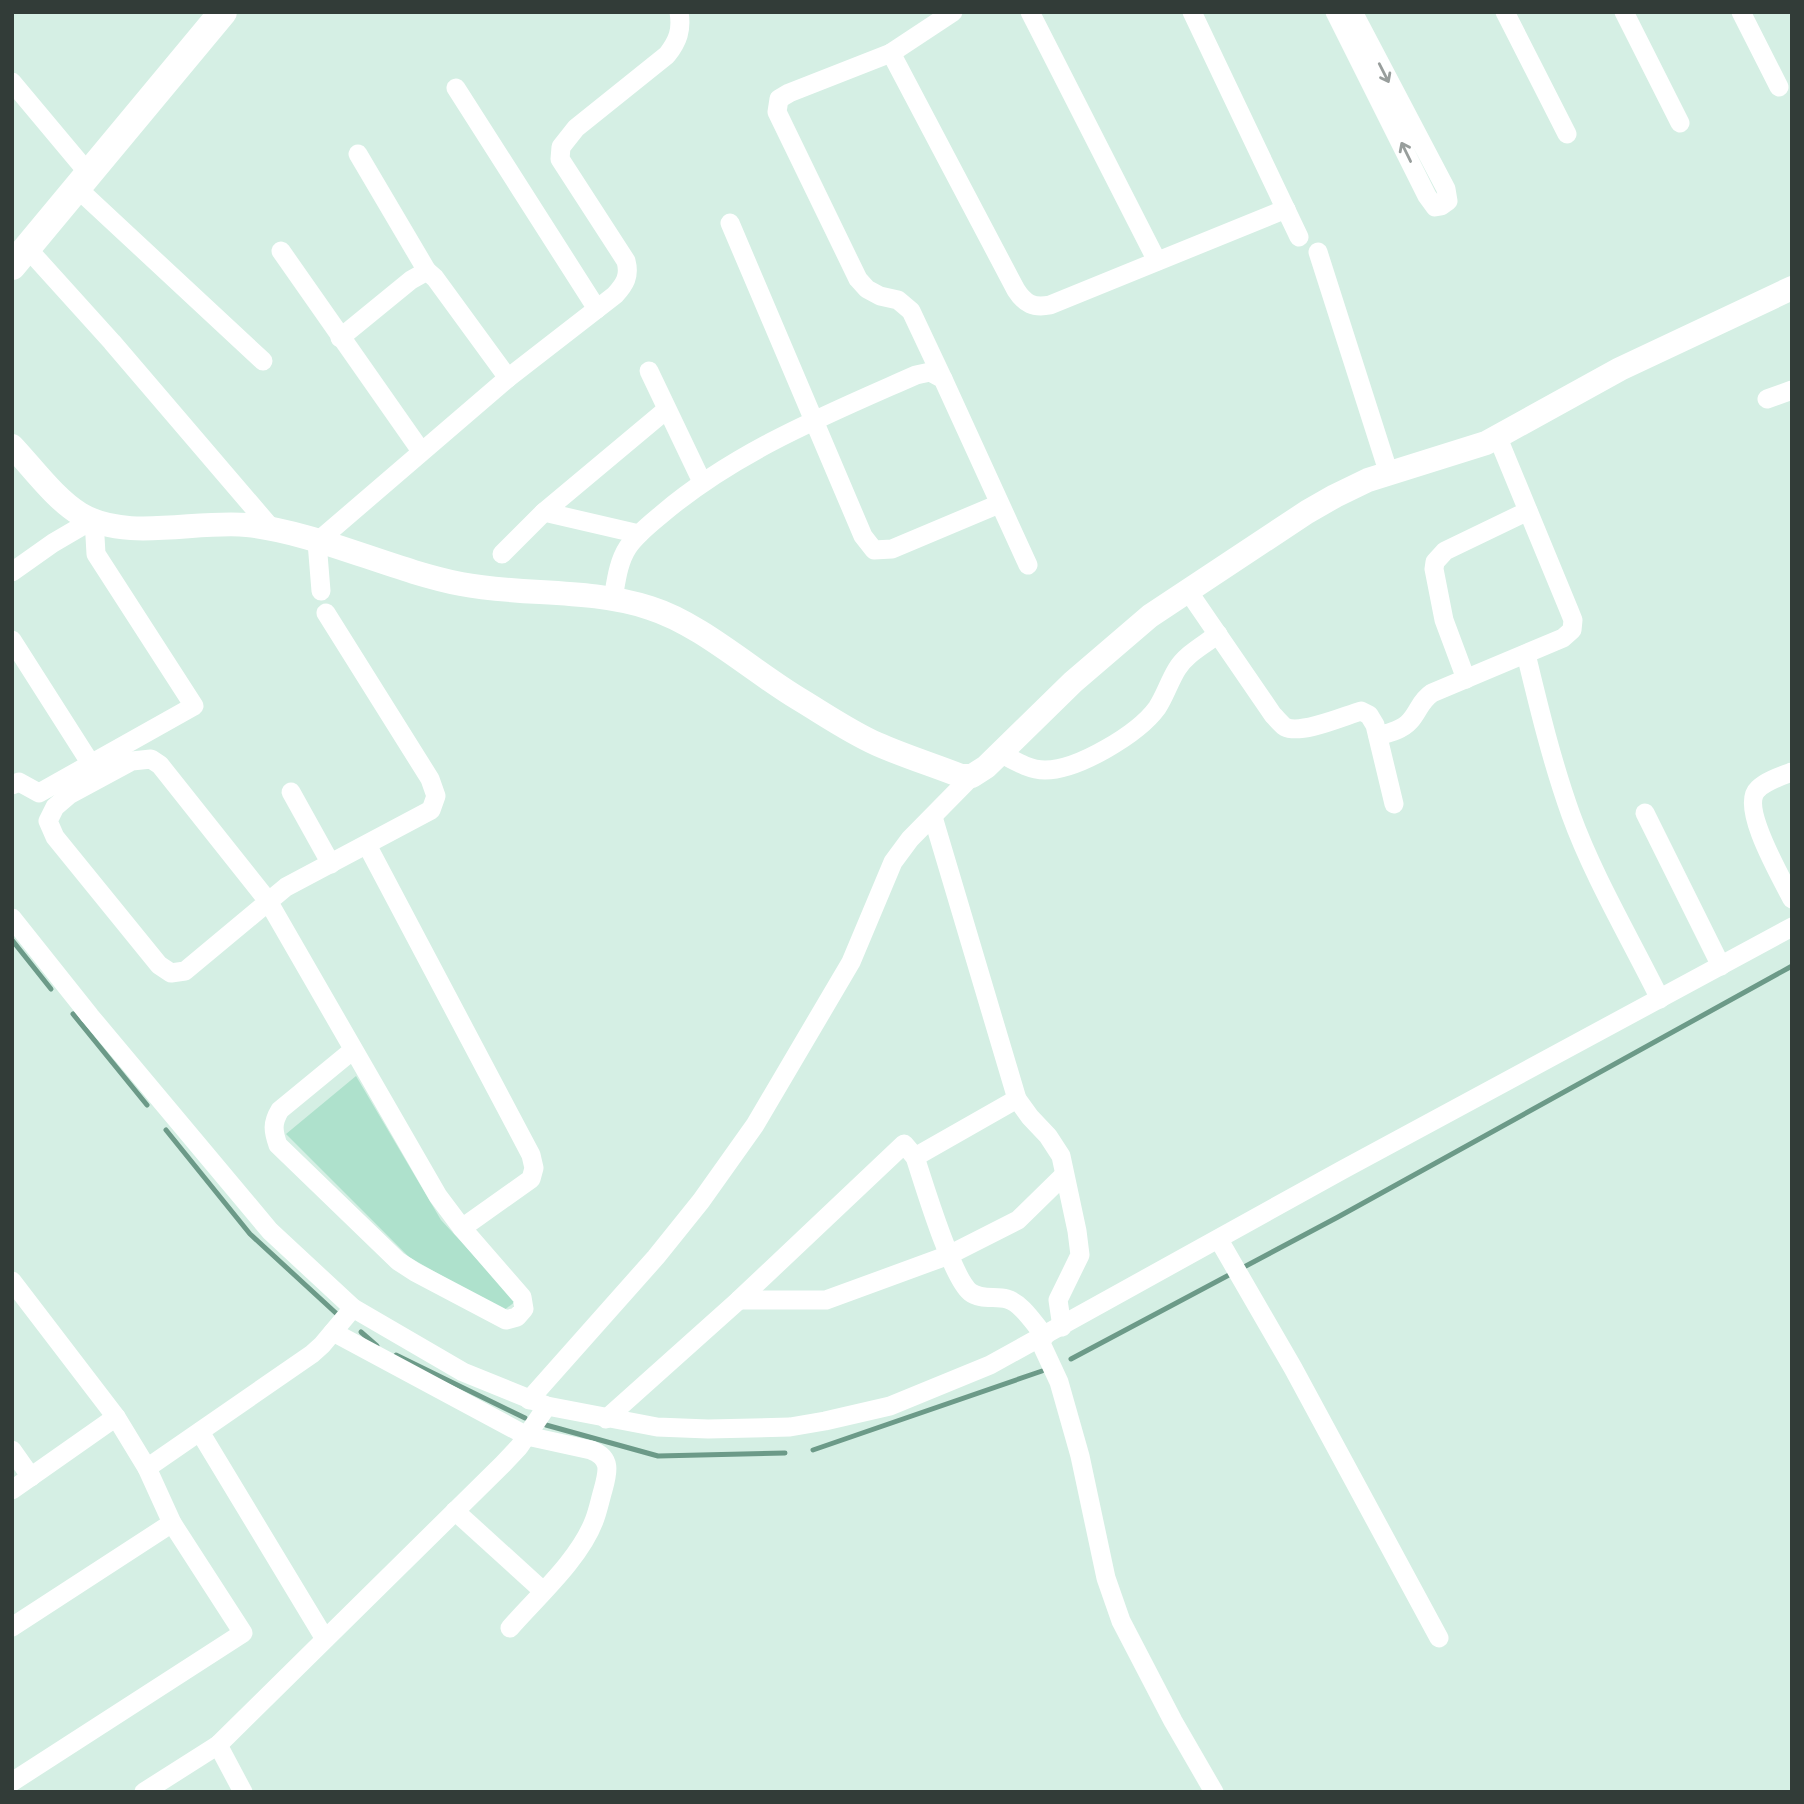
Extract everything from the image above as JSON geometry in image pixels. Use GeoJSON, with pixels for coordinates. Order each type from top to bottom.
{"type":"FeatureCollection","features":[{"type":"Feature","properties":{"kind":"main road"},"geometry":{"type":"LineString","coordinates":[[20,257],[223,12]]}},
{"type":"Feature","properties":{"kind":"street"},"geometry":{"type":"LineString","coordinates":[[317,542],[508,378],[625,285],[629,271],[626,261],[560,159],[561,147],[576,128],[667,55],[676,44],[680,33],[679,12]]}},
{"type":"Feature","properties":{"kind":"street"},"geometry":{"type":"LineString","coordinates":[[953,12],[891,52],[789,93],[779,99],[777,112],[858,279],[867,289],[880,296],[898,300],[911,311],[1028,565]]}},
{"type":"Feature","properties":{"kind":"street"},"geometry":{"type":"LineString","coordinates":[[1030,12],[1157,261]]}},
{"type":"Feature","properties":{"kind":"street"},"geometry":{"type":"LineString","coordinates":[[1192,12],[1299,237]]}},
{"type":"Feature","properties":{"kind":"street"},"geometry":{"type":"LineString","coordinates":[[1335,12],[1427,197],[1435,207],[1441,206],[1448,201],[1446,189],[1353,12]]}},
{"type":"Feature","properties":{"kind":"street"},"geometry":{"type":"LineString","coordinates":[[1505,12],[1567,134]]}},
{"type":"Feature","properties":{"kind":"street"},"geometry":{"type":"LineString","coordinates":[[1624,12],[1680,123]]}},
{"type":"Feature","properties":{"kind":"street"},"geometry":{"type":"LineString","coordinates":[[1741,12],[1779,87]]}},
{"type":"Feature","properties":{"kind":"street"},"geometry":{"type":"LineString","coordinates":[[891,52],[1024,302],[1036,307],[1049,305],[1286,209]]}},
{"type":"Feature","properties":{"kind":"street"},"geometry":{"type":"LineString","coordinates":[[12,82],[83,181],[263,361]]}},
{"type":"Feature","properties":{"kind":"street"},"geometry":{"type":"LineString","coordinates":[[456,88],[597,309]]}},
{"type":"Feature","properties":{"kind":"street"},"geometry":{"type":"LineString","coordinates":[[358,154],[426,271],[435,278],[508,378]]}},
{"type":"Feature","properties":{"kind":"street"},"geometry":{"type":"LineString","coordinates":[[730,223],[863,536],[874,550],[892,550],[999,504]]}},
{"type":"Feature","properties":{"kind":"street"},"geometry":{"type":"LineString","coordinates":[[281,251],[421,451]]}},
{"type":"Feature","properties":{"kind":"street"},"geometry":{"type":"LineString","coordinates":[[1318,251],[1389,474]]}},
{"type":"Feature","properties":{"kind":"street"},"geometry":{"type":"LineString","coordinates":[[20,257],[112,342],[272,529]]}},
{"type":"Feature","properties":{"kind":"street"},"geometry":{"type":"LineString","coordinates":[[340,338],[411,280],[426,271]]}},
{"type":"Feature","properties":{"kind":"street"},"geometry":{"type":"LineString","coordinates":[[144,1792],[218,1745],[503,1464],[527,1436],[538,1403],[701,1201],[755,1125],[851,962],[893,862],[910,839],[972,776],[986,767],[1111,648],[1150,616],[1335,496],[1368,481],[1498,438],[1620,369],[1792,288]]}},
{"type":"Feature","properties":{"kind":"street"},"geometry":{"type":"LineString","coordinates":[[649,371],[702,482]]}},
{"type":"Feature","properties":{"kind":"street"},"geometry":{"type":"LineString","coordinates":[[613,599],[620,564],[627,549],[639,534],[702,482],[813,420],[916,375],[930,372],[943,379]]}},
{"type":"Feature","properties":{"kind":"street"},"geometry":{"type":"LineString","coordinates":[[1767,399],[1792,390]]}},
{"type":"Feature","properties":{"kind":"street"},"geometry":{"type":"LineString","coordinates":[[502,554],[544,512],[666,410]]}},
{"type":"Feature","properties":{"kind":"street"},"geometry":{"type":"LineString","coordinates":[[1378,736],[1404,727],[1423,700],[1432,693],[1563,638],[1572,630],[1573,620],[1498,438]]}},
{"type":"Feature","properties":{"kind":"street"},"geometry":{"type":"LineString","coordinates":[[12,446],[60,497],[80,514],[105,523],[132,528],[244,525],[272,529],[463,584],[613,599],[652,608],[687,625],[797,699],[876,744],[961,776],[972,776]]}},
{"type":"Feature","properties":{"kind":"street"},"geometry":{"type":"LineString","coordinates":[[1466,679],[1444,620],[1435,562],[1445,551],[1528,511]]}},
{"type":"Feature","properties":{"kind":"street"},"geometry":{"type":"LineString","coordinates":[[544,512],[639,534]]}},
{"type":"Feature","properties":{"kind":"street"},"geometry":{"type":"LineString","coordinates":[[12,572],[94,519]]}},
{"type":"Feature","properties":{"kind":"street"},"geometry":{"type":"LineString","coordinates":[[12,785],[19,782],[39,793],[194,706],[96,554],[94,519]]}},
{"type":"Feature","properties":{"kind":"street"},"geometry":{"type":"LineString","coordinates":[[317,542],[321,591]]}},
{"type":"Feature","properties":{"kind":"street"},"geometry":{"type":"LineString","coordinates":[[1188,591],[1283,726],[1294,730],[1361,711],[1369,715],[1375,725],[1394,804]]}},
{"type":"Feature","properties":{"kind":"street"},"geometry":{"type":"LineString","coordinates":[[326,613],[430,779],[436,796],[431,810],[285,887],[268,901],[185,971],[171,973],[159,965],[55,837],[48,821],[55,807],[69,795],[132,761],[152,759],[160,765],[268,901],[438,1196],[522,1297],[524,1309],[517,1317],[506,1320],[398,1261],[278,1145],[273,1121],[280,1110],[353,1050]]}},
{"type":"Feature","properties":{"kind":"street"},"geometry":{"type":"LineString","coordinates":[[1000,753],[1028,767],[1046,770],[1063,767],[1108,748],[1131,734],[1146,719],[1165,694],[1179,666],[1218,634]]}},
{"type":"Feature","properties":{"kind":"street"},"geometry":{"type":"LineString","coordinates":[[12,640],[91,764]]}},
{"type":"Feature","properties":{"kind":"street"},"geometry":{"type":"LineString","coordinates":[[1526,654],[1549,746],[1572,817],[1588,855],[1660,999]]}},
{"type":"Feature","properties":{"kind":"street"},"geometry":{"type":"LineString","coordinates":[[1792,772],[1757,789],[1752,798],[1752,808],[1759,830],[1792,899]]}},
{"type":"Feature","properties":{"kind":"street"},"geometry":{"type":"LineString","coordinates":[[291,792],[331,864]]}},
{"type":"Feature","properties":{"kind":"street"},"geometry":{"type":"LineString","coordinates":[[1645,813],[1721,966]]}},
{"type":"Feature","properties":{"kind":"street"},"geometry":{"type":"LineString","coordinates":[[933,817],[1017,1099],[1048,1136],[1060,1156],[1080,1255],[1058,1300],[1049,1334],[1059,1382],[1080,1456],[1106,1578],[1121,1621],[1183,1740],[1214,1792]]}},
{"type":"Feature","properties":{"kind":"street"},"geometry":{"type":"LineString","coordinates":[[367,845],[531,1155],[534,1168],[530,1179],[462,1228]]}},
{"type":"Feature","properties":{"kind":"street"},"geometry":{"type":"LineString","coordinates":[[12,918],[99,1027],[270,1231],[353,1308],[444,1363],[538,1403],[606,1419],[657,1427],[708,1429],[802,1426],[879,1409],[990,1365],[1355,1163],[1792,927]]}},
{"type":"Feature","properties":{"kind":"street"},"geometry":{"type":"LineString","coordinates":[[915,1157],[1017,1099]]}},
{"type":"Feature","properties":{"kind":"street"},"geometry":{"type":"LineString","coordinates":[[606,1419],[904,1144],[915,1157],[949,1255],[970,1293],[1014,1302],[1049,1334]]}},
{"type":"Feature","properties":{"kind":"street"},"geometry":{"type":"LineString","coordinates":[[738,1300],[825,1300],[949,1255],[1018,1220],[1064,1175]]}},
{"type":"Feature","properties":{"kind":"street"},"geometry":{"type":"LineString","coordinates":[[1219,1240],[1439,1638]]}},
{"type":"Feature","properties":{"kind":"street"},"geometry":{"type":"LineString","coordinates":[[12,1281],[116,1417],[147,1468],[172,1523],[243,1633],[12,1782]]}},
{"type":"Feature","properties":{"kind":"street"},"geometry":{"type":"LineString","coordinates":[[147,1468],[312,1354],[353,1308]]}},
{"type":"Feature","properties":{"kind":"street"},"geometry":{"type":"LineString","coordinates":[[333,1332],[527,1436],[600,1454],[606,1460],[609,1470],[591,1528],[578,1550],[510,1628]]}},
{"type":"Feature","properties":{"kind":"street"},"geometry":{"type":"LineString","coordinates":[[12,1490],[116,1417]]}},
{"type":"Feature","properties":{"kind":"street"},"geometry":{"type":"LineString","coordinates":[[200,1432],[325,1639]]}},
{"type":"Feature","properties":{"kind":"street"},"geometry":{"type":"LineString","coordinates":[[12,1450],[31,1477]]}},
{"type":"Feature","properties":{"kind":"street"},"geometry":{"type":"LineString","coordinates":[[455,1511],[543,1591]]}},
{"type":"Feature","properties":{"kind":"street"},"geometry":{"type":"LineString","coordinates":[[12,1627],[172,1523]]}},
{"type":"Feature","properties":{"kind":"street"},"geometry":{"type":"LineString","coordinates":[[218,1745],[243,1792]]}},
{"type":"Feature","properties":{"kind":"green space"},"geometry":{"type":"Polygon","coordinates":[[[356,1076],[441,1220],[516,1301],[503,1311],[409,1257],[286,1134],[356,1076]]]}},
{"type":"Feature","properties":{"kind":"waterway"},"geometry":{"type":"LineString","coordinates":[[12,940],[51,989]]}},
{"type":"Feature","properties":{"kind":"waterway"},"geometry":{"type":"LineString","coordinates":[[1071,1359],[1338,1217],[1792,966]]}},
{"type":"Feature","properties":{"kind":"waterway"},"geometry":{"type":"LineString","coordinates":[[73,1014],[147,1105]]}},
{"type":"Feature","properties":{"kind":"waterway"},"geometry":{"type":"LineString","coordinates":[[166,1130],[250,1234],[338,1315]]}},
{"type":"Feature","properties":{"kind":"waterway"},"geometry":{"type":"LineString","coordinates":[[361,1332],[377,1346]]}},
{"type":"Feature","properties":{"kind":"waterway"},"geometry":{"type":"LineString","coordinates":[[396,1355],[525,1418]]}},
{"type":"Feature","properties":{"kind":"waterway"},"geometry":{"type":"LineString","coordinates":[[813,1450],[1042,1371]]}},
{"type":"Feature","properties":{"kind":"waterway"},"geometry":{"type":"LineString","coordinates":[[546,1425],[658,1456],[785,1453]]}}]}
